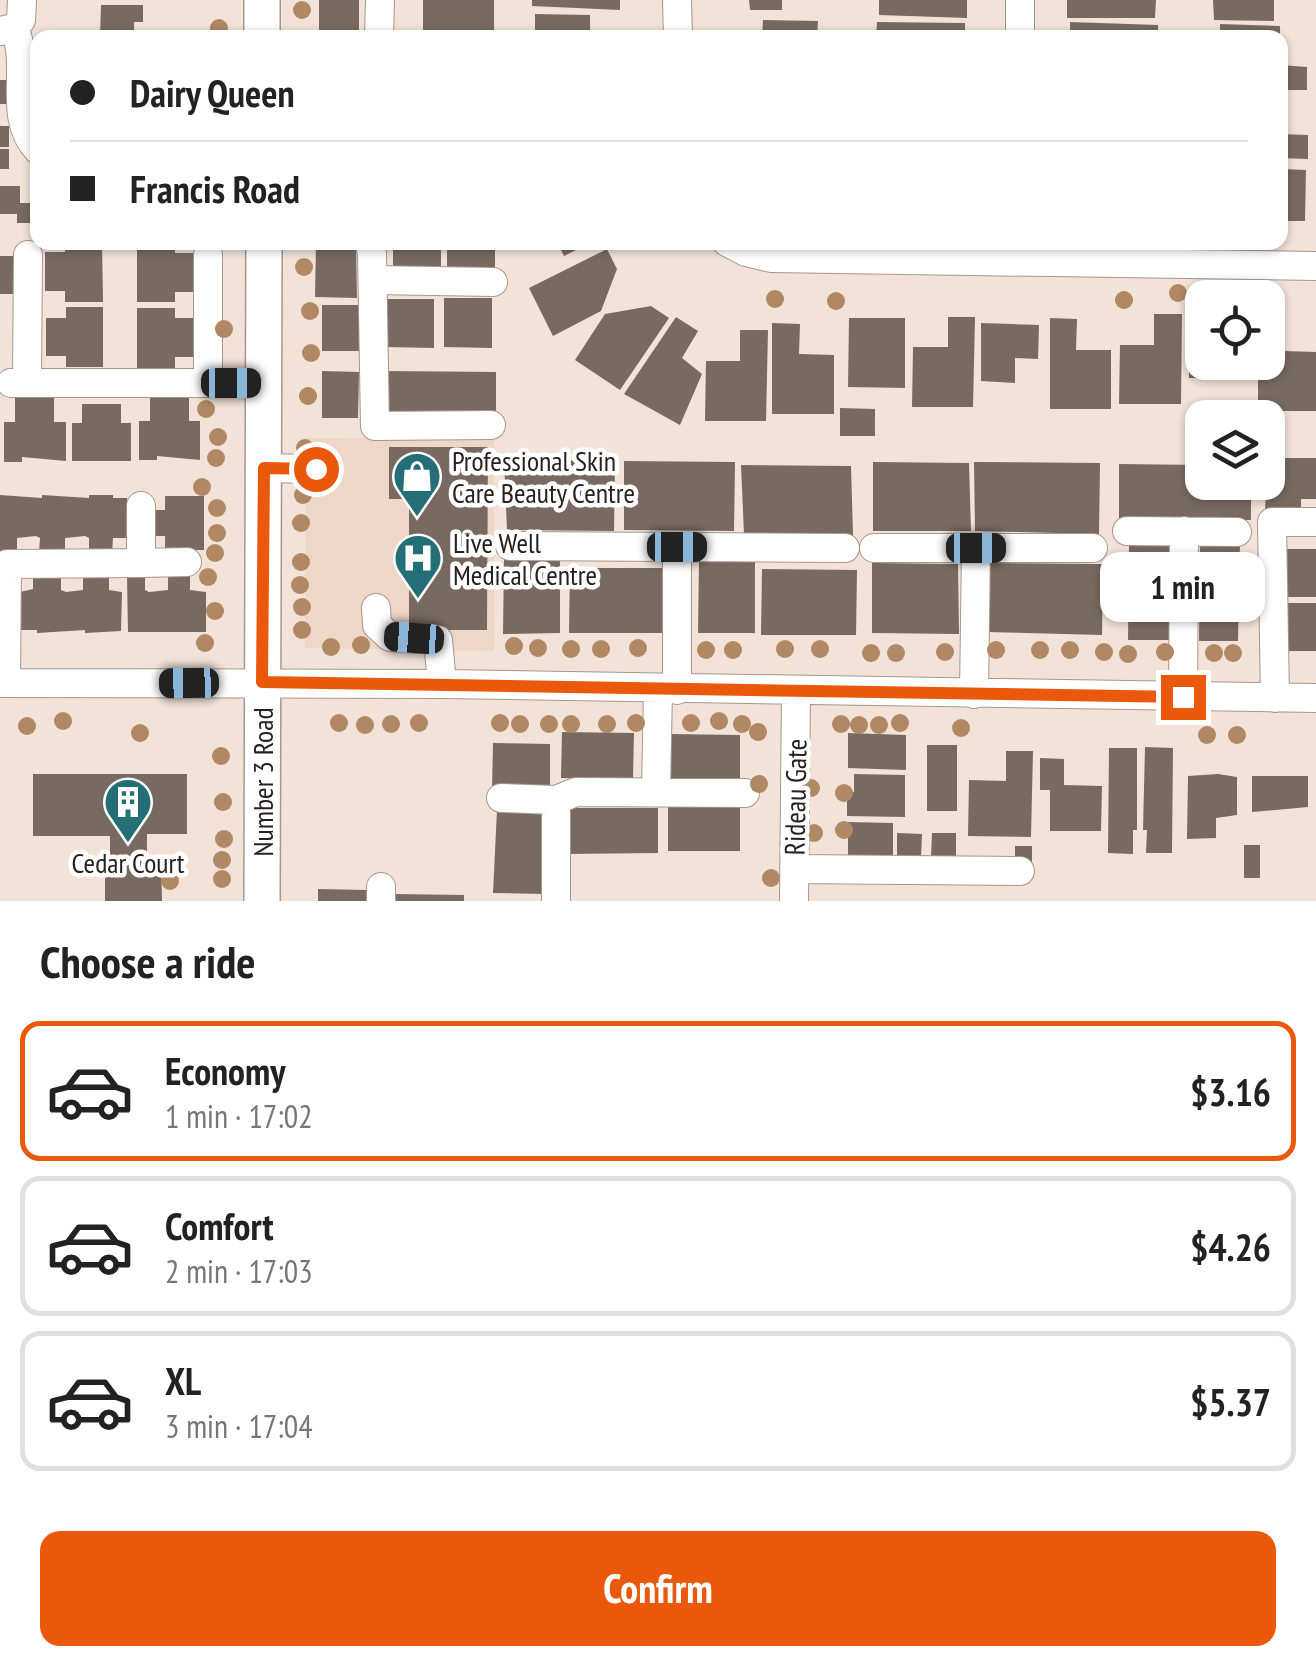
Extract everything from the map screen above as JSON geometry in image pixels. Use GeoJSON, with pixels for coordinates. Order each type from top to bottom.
{"type":"FeatureCollection","features":[{"type":"Feature","properties":{"kind":"main road"},"geometry":{"type":"LineString","coordinates":[[262,0],[262,30]]}},
{"type":"Feature","properties":{"kind":"main road","name":"Number 3 Road"},"geometry":{"type":"LineString","coordinates":[[262,901],[264,250]]}},
{"type":"Feature","properties":{"kind":"street"},"geometry":{"type":"LineString","coordinates":[[22,0],[24,13],[7,29],[21,48],[22,125],[30,138]]}},
{"type":"Feature","properties":{"kind":"street"},"geometry":{"type":"LineString","coordinates":[[378,30],[380,0]]}},
{"type":"Feature","properties":{"kind":"street"},"geometry":{"type":"LineString","coordinates":[[677,0],[678,30]]}},
{"type":"Feature","properties":{"kind":"street"},"geometry":{"type":"LineString","coordinates":[[1020,0],[1020,30]]}},
{"type":"Feature","properties":{"kind":"street"},"geometry":{"type":"LineString","coordinates":[[370,250],[376,426],[492,425]]}},
{"type":"Feature","properties":{"kind":"street"},"geometry":{"type":"LineString","coordinates":[[742,250],[771,258],[1022,253],[1316,266]]}},
{"type":"Feature","properties":{"kind":"street"},"geometry":{"type":"LineString","coordinates":[[28,255],[19,383],[264,383]]}},
{"type":"Feature","properties":{"kind":"street"},"geometry":{"type":"LineString","coordinates":[[208,256],[208,383]]}},
{"type":"Feature","properties":{"kind":"street"},"geometry":{"type":"LineString","coordinates":[[372,280],[493,282]]}},
{"type":"Feature","properties":{"kind":"street"},"geometry":{"type":"LineString","coordinates":[[264,468],[316,469]]}},
{"type":"Feature","properties":{"kind":"street"},"geometry":{"type":"LineString","coordinates":[[141,506],[141,563]]}},
{"type":"Feature","properties":{"kind":"street"},"geometry":{"type":"LineString","coordinates":[[1275,698],[1272,522],[1316,522]]}},
{"type":"Feature","properties":{"kind":"street"},"geometry":{"type":"LineString","coordinates":[[1127,531],[1237,532]]}},
{"type":"Feature","properties":{"kind":"street"},"geometry":{"type":"LineString","coordinates":[[1183,697],[1184,532]]}},
{"type":"Feature","properties":{"kind":"street"},"geometry":{"type":"LineString","coordinates":[[510,546],[845,548]]}},
{"type":"Feature","properties":{"kind":"street"},"geometry":{"type":"LineString","coordinates":[[656,792],[668,690],[677,547]]}},
{"type":"Feature","properties":{"kind":"street"},"geometry":{"type":"LineString","coordinates":[[874,548],[1093,548]]}},
{"type":"Feature","properties":{"kind":"street"},"geometry":{"type":"LineString","coordinates":[[974,694],[976,548]]}},
{"type":"Feature","properties":{"kind":"street"},"geometry":{"type":"LineString","coordinates":[[186,562],[7,564],[3,683],[442,684],[1316,698]]}},
{"type":"Feature","properties":{"kind":"street"},"geometry":{"type":"LineString","coordinates":[[376,608],[377,625],[390,637],[438,640],[442,684]]}},
{"type":"Feature","properties":{"kind":"street","name":"Rideau Gate"},"geometry":{"type":"LineString","coordinates":[[794,901],[796,692]]}},
{"type":"Feature","properties":{"kind":"street"},"geometry":{"type":"LineString","coordinates":[[501,798],[556,800],[576,792],[746,793]]}},
{"type":"Feature","properties":{"kind":"street"},"geometry":{"type":"LineString","coordinates":[[556,800],[556,901]]}},
{"type":"Feature","properties":{"kind":"street"},"geometry":{"type":"LineString","coordinates":[[795,869],[1020,871]]}},
{"type":"Feature","properties":{"kind":"shaded area"},"geometry":{"type":"Polygon","coordinates":[[[306,438],[494,439],[494,651],[305,648],[306,438]]]}},
{"type":"Feature","properties":{"kind":"building"},"geometry":{"type":"Polygon","coordinates":[[[319,0],[359,0],[359,30],[319,30],[319,0]]]}},
{"type":"Feature","properties":{"kind":"building"},"geometry":{"type":"Polygon","coordinates":[[[423,0],[494,0],[494,30],[423,30],[423,0]]]}},
{"type":"Feature","properties":{"kind":"building"},"geometry":{"type":"Polygon","coordinates":[[[532,0],[620,0],[620,10],[532,6],[532,0]]]}},
{"type":"Feature","properties":{"kind":"building"},"geometry":{"type":"Polygon","coordinates":[[[749,0],[782,0],[782,10],[750,10],[749,0]]]}},
{"type":"Feature","properties":{"kind":"building"},"geometry":{"type":"Polygon","coordinates":[[[879,0],[967,0],[967,18],[879,15],[879,0]]]}},
{"type":"Feature","properties":{"kind":"building"},"geometry":{"type":"Polygon","coordinates":[[[1067,0],[1156,0],[1155,18],[1067,18],[1067,0]]]}},
{"type":"Feature","properties":{"kind":"building"},"geometry":{"type":"Polygon","coordinates":[[[1213,0],[1274,0],[1274,21],[1214,20],[1213,0]]]}},
{"type":"Feature","properties":{"kind":"building"},"geometry":{"type":"Polygon","coordinates":[[[101,5],[143,5],[143,22],[134,22],[134,30],[100,30],[101,5]]]}},
{"type":"Feature","properties":{"kind":"building"},"geometry":{"type":"Polygon","coordinates":[[[535,14],[590,15],[590,30],[535,30],[535,14]]]}},
{"type":"Feature","properties":{"kind":"building"},"geometry":{"type":"Polygon","coordinates":[[[763,20],[818,21],[817,30],[762,30],[763,20]]]}},
{"type":"Feature","properties":{"kind":"building"},"geometry":{"type":"Polygon","coordinates":[[[877,22],[965,23],[965,30],[876,30],[877,22]]]}},
{"type":"Feature","properties":{"kind":"building"},"geometry":{"type":"Polygon","coordinates":[[[1070,22],[1158,25],[1158,30],[1070,30],[1070,22]]]}},
{"type":"Feature","properties":{"kind":"building"},"geometry":{"type":"Polygon","coordinates":[[[1220,24],[1280,26],[1280,30],[1220,30],[1220,24]]]}},
{"type":"Feature","properties":{"kind":"building"},"geometry":{"type":"Polygon","coordinates":[[[1288,66],[1307,67],[1307,90],[1288,90],[1288,66]]]}},
{"type":"Feature","properties":{"kind":"building"},"geometry":{"type":"Polygon","coordinates":[[[0,80],[9,80],[9,104],[0,104],[0,80]]]}},
{"type":"Feature","properties":{"kind":"building"},"geometry":{"type":"Polygon","coordinates":[[[0,126],[9,126],[9,147],[0,147],[0,126]]]}},
{"type":"Feature","properties":{"kind":"building"},"geometry":{"type":"Polygon","coordinates":[[[1288,134],[1308,135],[1308,159],[1288,158],[1288,134]]]}},
{"type":"Feature","properties":{"kind":"building"},"geometry":{"type":"Polygon","coordinates":[[[0,149],[9,149],[9,169],[0,169],[0,149]]]}},
{"type":"Feature","properties":{"kind":"building"},"geometry":{"type":"Polygon","coordinates":[[[1288,169],[1306,170],[1305,221],[1288,221],[1288,169]]]}},
{"type":"Feature","properties":{"kind":"building"},"geometry":{"type":"Polygon","coordinates":[[[0,186],[20,186],[20,203],[30,203],[30,223],[17,223],[17,214],[0,214],[0,186]]]}},
{"type":"Feature","properties":{"kind":"building"},"geometry":{"type":"Polygon","coordinates":[[[102,250],[103,302],[65,302],[65,291],[45,291],[45,252],[102,250]]]}},
{"type":"Feature","properties":{"kind":"building"},"geometry":{"type":"Polygon","coordinates":[[[137,250],[194,253],[194,292],[175,292],[175,302],[137,302],[137,250]]]}},
{"type":"Feature","properties":{"kind":"building"},"geometry":{"type":"Polygon","coordinates":[[[316,250],[356,250],[357,298],[315,297],[316,250]]]}},
{"type":"Feature","properties":{"kind":"building"},"geometry":{"type":"Polygon","coordinates":[[[393,250],[441,250],[441,269],[393,268],[393,250]]]}},
{"type":"Feature","properties":{"kind":"building"},"geometry":{"type":"Polygon","coordinates":[[[447,250],[495,250],[495,270],[447,270],[447,250]]]}},
{"type":"Feature","properties":{"kind":"building"},"geometry":{"type":"Polygon","coordinates":[[[605,250],[617,269],[601,311],[553,336],[529,288],[605,250]]]}},
{"type":"Feature","properties":{"kind":"building"},"geometry":{"type":"Polygon","coordinates":[[[0,256],[15,256],[14,294],[0,294],[0,256]]]}},
{"type":"Feature","properties":{"kind":"building"},"geometry":{"type":"Polygon","coordinates":[[[444,298],[492,298],[492,348],[444,347],[444,298]]]}},
{"type":"Feature","properties":{"kind":"building"},"geometry":{"type":"Polygon","coordinates":[[[386,299],[434,299],[434,348],[386,347],[386,299]]]}},
{"type":"Feature","properties":{"kind":"building"},"geometry":{"type":"Polygon","coordinates":[[[322,305],[359,305],[359,351],[322,351],[322,305]]]}},
{"type":"Feature","properties":{"kind":"building"},"geometry":{"type":"Polygon","coordinates":[[[651,306],[669,318],[620,390],[575,360],[605,314],[651,306]]]}},
{"type":"Feature","properties":{"kind":"building"},"geometry":{"type":"Polygon","coordinates":[[[66,307],[103,307],[103,367],[66,367],[66,356],[46,356],[46,318],[66,318],[66,307]]]}},
{"type":"Feature","properties":{"kind":"building"},"geometry":{"type":"Polygon","coordinates":[[[137,308],[175,308],[175,318],[194,318],[194,357],[175,357],[175,368],[137,368],[137,308]]]}},
{"type":"Feature","properties":{"kind":"building"},"geometry":{"type":"Polygon","coordinates":[[[1154,314],[1182,314],[1181,404],[1119,404],[1120,345],[1154,345],[1154,314]]]}},
{"type":"Feature","properties":{"kind":"building"},"geometry":{"type":"Polygon","coordinates":[[[676,317],[698,331],[682,358],[702,374],[680,425],[624,394],[676,317]]]}},
{"type":"Feature","properties":{"kind":"building"},"geometry":{"type":"Polygon","coordinates":[[[948,317],[975,317],[973,407],[912,407],[913,347],[948,347],[948,317]]]}},
{"type":"Feature","properties":{"kind":"building"},"geometry":{"type":"Polygon","coordinates":[[[849,318],[905,318],[905,388],[848,387],[849,318]]]}},
{"type":"Feature","properties":{"kind":"building"},"geometry":{"type":"Polygon","coordinates":[[[1050,318],[1077,319],[1076,350],[1111,350],[1111,409],[1050,409],[1050,318]]]}},
{"type":"Feature","properties":{"kind":"building"},"geometry":{"type":"Polygon","coordinates":[[[772,323],[800,324],[799,354],[834,355],[834,414],[772,414],[772,323]]]}},
{"type":"Feature","properties":{"kind":"building"},"geometry":{"type":"Polygon","coordinates":[[[981,323],[1039,325],[1038,359],[1015,358],[1015,383],[981,381],[981,323]]]}},
{"type":"Feature","properties":{"kind":"building"},"geometry":{"type":"Polygon","coordinates":[[[740,330],[768,330],[766,421],[705,421],[706,361],[740,361],[740,330]]]}},
{"type":"Feature","properties":{"kind":"building"},"geometry":{"type":"Polygon","coordinates":[[[1285,351],[1316,352],[1316,411],[1285,411],[1285,400],[1258,400],[1258,380],[1285,380],[1285,351]]]}},
{"type":"Feature","properties":{"kind":"building"},"geometry":{"type":"Polygon","coordinates":[[[322,371],[359,372],[358,418],[322,418],[322,371]]]}},
{"type":"Feature","properties":{"kind":"building"},"geometry":{"type":"Polygon","coordinates":[[[385,371],[496,372],[496,416],[385,415],[385,371]]]}},
{"type":"Feature","properties":{"kind":"building"},"geometry":{"type":"Polygon","coordinates":[[[15,396],[54,396],[54,422],[66,422],[66,461],[22,457],[22,462],[4,462],[4,422],[15,422],[15,396]]]}},
{"type":"Feature","properties":{"kind":"building"},"geometry":{"type":"Polygon","coordinates":[[[150,396],[189,396],[189,421],[200,421],[200,460],[157,456],[157,460],[139,460],[139,421],[150,421],[150,396]]]}},
{"type":"Feature","properties":{"kind":"building"},"geometry":{"type":"Polygon","coordinates":[[[82,404],[121,404],[121,423],[131,423],[131,461],[72,461],[72,423],[82,423],[82,404]]]}},
{"type":"Feature","properties":{"kind":"building"},"geometry":{"type":"Polygon","coordinates":[[[840,408],[875,409],[875,436],[840,436],[840,408]]]}},
{"type":"Feature","properties":{"kind":"building"},"geometry":{"type":"Polygon","coordinates":[[[389,447],[488,447],[487,630],[409,630],[409,499],[389,499],[389,447]]]}},
{"type":"Feature","properties":{"kind":"building"},"geometry":{"type":"Polygon","coordinates":[[[1285,458],[1316,458],[1316,499],[1301,499],[1301,513],[1265,510],[1266,500],[1285,500],[1285,458]]]}},
{"type":"Feature","properties":{"kind":"building"},"geometry":{"type":"Polygon","coordinates":[[[504,460],[615,461],[614,531],[507,530],[504,460]]]}},
{"type":"Feature","properties":{"kind":"building"},"geometry":{"type":"Polygon","coordinates":[[[624,461],[735,462],[734,531],[624,530],[624,461]]]}},
{"type":"Feature","properties":{"kind":"building"},"geometry":{"type":"Polygon","coordinates":[[[873,462],[969,463],[971,531],[873,531],[873,462]]]}},
{"type":"Feature","properties":{"kind":"building"},"geometry":{"type":"Polygon","coordinates":[[[974,462],[1100,463],[1099,534],[975,531],[974,462]]]}},
{"type":"Feature","properties":{"kind":"building"},"geometry":{"type":"Polygon","coordinates":[[[1119,464],[1185,465],[1185,500],[1251,500],[1251,520],[1119,519],[1119,464]]]}},
{"type":"Feature","properties":{"kind":"building"},"geometry":{"type":"Polygon","coordinates":[[[741,465],[851,466],[853,535],[744,534],[741,465]]]}},
{"type":"Feature","properties":{"kind":"building"},"geometry":{"type":"Polygon","coordinates":[[[0,495],[127,498],[127,538],[113,538],[112,553],[89,553],[89,538],[85,536],[65,538],[65,553],[39,553],[40,538],[36,536],[17,538],[17,552],[0,552],[0,495]]]}},
{"type":"Feature","properties":{"kind":"building"},"geometry":{"type":"Polygon","coordinates":[[[165,496],[204,496],[204,550],[165,550],[165,536],[150,536],[150,510],[165,510],[165,496]]]}},
{"type":"Feature","properties":{"kind":"building"},"geometry":{"type":"Polygon","coordinates":[[[1129,542],[1169,542],[1169,640],[1128,640],[1129,542]]]}},
{"type":"Feature","properties":{"kind":"building"},"geometry":{"type":"Polygon","coordinates":[[[1200,543],[1240,543],[1238,641],[1199,641],[1200,543]]]}},
{"type":"Feature","properties":{"kind":"building"},"geometry":{"type":"Polygon","coordinates":[[[1283,549],[1316,549],[1316,597],[1283,597],[1283,549]]]}},
{"type":"Feature","properties":{"kind":"building"},"geometry":{"type":"Polygon","coordinates":[[[504,559],[560,560],[560,633],[503,634],[504,559]]]}},
{"type":"Feature","properties":{"kind":"building"},"geometry":{"type":"Polygon","coordinates":[[[699,559],[755,560],[755,633],[698,633],[699,559]]]}},
{"type":"Feature","properties":{"kind":"building"},"geometry":{"type":"Polygon","coordinates":[[[872,563],[958,564],[959,634],[872,633],[872,563]]]}},
{"type":"Feature","properties":{"kind":"building"},"geometry":{"type":"Polygon","coordinates":[[[988,563],[1103,564],[1102,635],[988,632],[988,563]]]}},
{"type":"Feature","properties":{"kind":"building"},"geometry":{"type":"Polygon","coordinates":[[[570,568],[666,568],[665,633],[569,633],[570,568]]]}},
{"type":"Feature","properties":{"kind":"building"},"geometry":{"type":"Polygon","coordinates":[[[762,569],[857,570],[856,635],[761,635],[762,569]]]}},
{"type":"Feature","properties":{"kind":"building"},"geometry":{"type":"Polygon","coordinates":[[[33,576],[61,576],[61,590],[66,592],[83,590],[83,576],[109,576],[109,590],[122,592],[121,631],[19,630],[20,592],[33,589],[33,576]]]}},
{"type":"Feature","properties":{"kind":"building"},"geometry":{"type":"Polygon","coordinates":[[[127,576],[145,576],[145,590],[149,592],[168,590],[168,576],[190,576],[190,590],[206,592],[206,632],[128,632],[127,576]]]}},
{"type":"Feature","properties":{"kind":"building"},"geometry":{"type":"Polygon","coordinates":[[[1283,603],[1316,603],[1316,651],[1283,651],[1283,603]]]}},
{"type":"Feature","properties":{"kind":"building"},"geometry":{"type":"Polygon","coordinates":[[[562,732],[634,733],[633,779],[561,778],[562,732]]]}},
{"type":"Feature","properties":{"kind":"building"},"geometry":{"type":"Polygon","coordinates":[[[848,733],[906,735],[906,770],[848,768],[848,733]]]}},
{"type":"Feature","properties":{"kind":"building"},"geometry":{"type":"Polygon","coordinates":[[[668,734],[740,735],[740,780],[668,780],[668,734]]]}},
{"type":"Feature","properties":{"kind":"building"},"geometry":{"type":"Polygon","coordinates":[[[493,743],[550,744],[550,790],[492,790],[493,743]]]}},
{"type":"Feature","properties":{"kind":"building"},"geometry":{"type":"Polygon","coordinates":[[[927,745],[957,745],[957,811],[927,811],[927,745]]]}},
{"type":"Feature","properties":{"kind":"building"},"geometry":{"type":"Polygon","coordinates":[[[1145,747],[1173,748],[1172,853],[1146,853],[1145,747]]]}},
{"type":"Feature","properties":{"kind":"building"},"geometry":{"type":"Polygon","coordinates":[[[1109,748],[1137,748],[1137,830],[1133,830],[1133,854],[1108,853],[1109,748]]]}},
{"type":"Feature","properties":{"kind":"building"},"geometry":{"type":"Polygon","coordinates":[[[1006,751],[1033,751],[1031,837],[968,836],[969,780],[1006,781],[1006,751]]]}},
{"type":"Feature","properties":{"kind":"building"},"geometry":{"type":"Polygon","coordinates":[[[1040,758],[1064,759],[1064,785],[1102,786],[1101,831],[1050,831],[1050,790],[1040,790],[1040,758]]]}},
{"type":"Feature","properties":{"kind":"building","name":"Cedar Court"},"geometry":{"type":"Polygon","coordinates":[[[33,774],[187,774],[187,834],[147,834],[147,858],[161,858],[162,901],[105,901],[105,853],[110,853],[110,836],[33,836],[33,774]]]}},
{"type":"Feature","properties":{"kind":"building"},"geometry":{"type":"Polygon","coordinates":[[[854,774],[905,775],[905,817],[847,816],[847,792],[854,792],[854,774]]]}},
{"type":"Feature","properties":{"kind":"building"},"geometry":{"type":"Polygon","coordinates":[[[1188,776],[1237,777],[1237,815],[1216,818],[1216,838],[1187,839],[1188,776]]]}},
{"type":"Feature","properties":{"kind":"building"},"geometry":{"type":"Polygon","coordinates":[[[1252,776],[1308,776],[1308,807],[1252,812],[1252,776]]]}},
{"type":"Feature","properties":{"kind":"building"},"geometry":{"type":"Polygon","coordinates":[[[668,805],[740,806],[740,851],[668,851],[668,805]]]}},
{"type":"Feature","properties":{"kind":"building"},"geometry":{"type":"Polygon","coordinates":[[[565,808],[658,808],[658,853],[565,854],[565,808]]]}},
{"type":"Feature","properties":{"kind":"building"},"geometry":{"type":"Polygon","coordinates":[[[497,810],[545,810],[544,894],[493,893],[497,810]]]}},
{"type":"Feature","properties":{"kind":"building"},"geometry":{"type":"Polygon","coordinates":[[[848,822],[893,823],[893,860],[848,860],[848,822]]]}},
{"type":"Feature","properties":{"kind":"building"},"geometry":{"type":"Polygon","coordinates":[[[897,833],[922,834],[921,858],[897,858],[897,833]]]}},
{"type":"Feature","properties":{"kind":"building"},"geometry":{"type":"Polygon","coordinates":[[[932,833],[956,833],[956,857],[931,857],[932,833]]]}},
{"type":"Feature","properties":{"kind":"building"},"geometry":{"type":"Polygon","coordinates":[[[1244,845],[1260,845],[1260,878],[1244,878],[1244,845]]]}},
{"type":"Feature","properties":{"kind":"building"},"geometry":{"type":"Polygon","coordinates":[[[1015,846],[1032,846],[1032,863],[1015,863],[1015,846]]]}},
{"type":"Feature","properties":{"kind":"building"},"geometry":{"type":"Polygon","coordinates":[[[318,889],[366,890],[366,901],[318,901],[318,889]]]}},
{"type":"Feature","properties":{"kind":"building"},"geometry":{"type":"Polygon","coordinates":[[[392,894],[464,895],[464,901],[392,901],[392,894]]]}},
{"type":"Feature","properties":{"kind":"place","name":"Professional Skin Care Beauty Centre"},"geometry":{"type":"Point","coordinates":[417,518]}},
{"type":"Feature","properties":{"kind":"place","name":"Live Well Medical Centre"},"geometry":{"type":"Point","coordinates":[418,600]}},
{"type":"Feature","properties":{"kind":"place","name":"Cedar Court"},"geometry":{"type":"Point","coordinates":[128,844]}},
{"type":"Feature","properties":{"kind":"route"},"geometry":{"type":"LineString","coordinates":[[316,469],[264,468],[262,682],[1183,697]]}}]}
